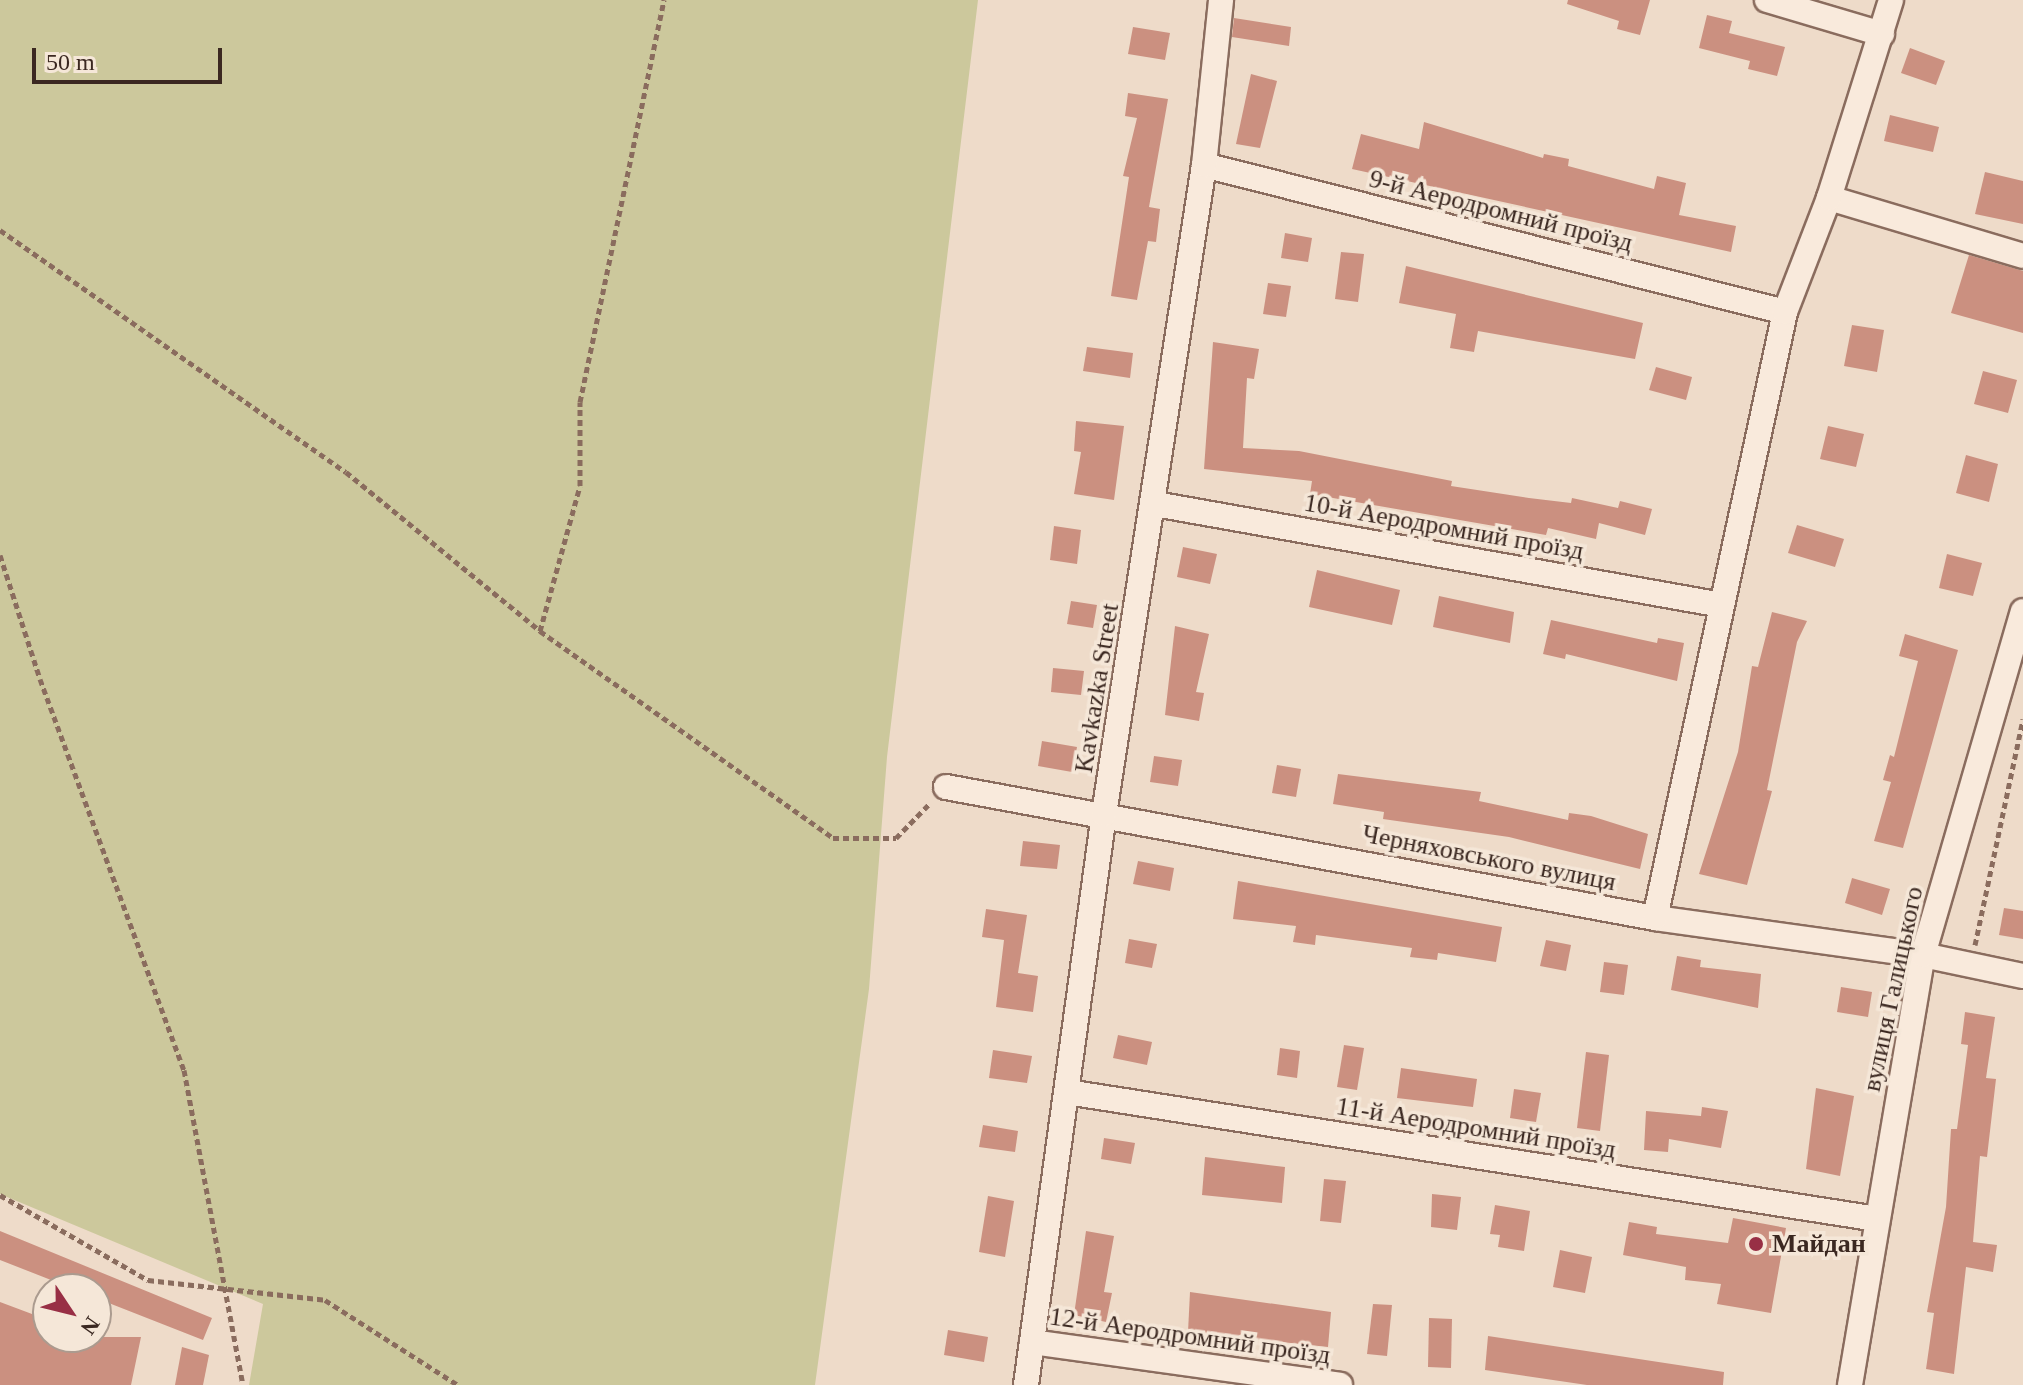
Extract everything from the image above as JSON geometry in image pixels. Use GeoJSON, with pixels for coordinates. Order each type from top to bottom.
{"type":"FeatureCollection","features":[{"type":"Feature","properties":{"kind":"street","name":"Kavkazka Street"},"geometry":{"type":"LineString","coordinates":[[1026,1385],[1104,814],[1155,504],[1204,165],[1221,0]]}},
{"type":"Feature","properties":{"kind":"street"},"geometry":{"type":"LineString","coordinates":[[1767,0],[1882,34]]}},
{"type":"Feature","properties":{"kind":"street"},"geometry":{"type":"LineString","coordinates":[[1655,918],[1785,312],[1829,198],[1891,0]]}},
{"type":"Feature","properties":{"kind":"street","name":"9-й Аеродромний проїзд"},"geometry":{"type":"LineString","coordinates":[[1204,165],[1785,312]]}},
{"type":"Feature","properties":{"kind":"street"},"geometry":{"type":"LineString","coordinates":[[1829,198],[2023,256]]}},
{"type":"Feature","properties":{"kind":"street","name":"10-й Аеродромний проїзд"},"geometry":{"type":"LineString","coordinates":[[1155,504],[1722,605]]}},
{"type":"Feature","properties":{"kind":"street","name":"вулиця Галицького"},"geometry":{"type":"LineString","coordinates":[[1850,1385],[1923,955],[2023,611]]}},
{"type":"Feature","properties":{"kind":"street","name":"Черняховського вулиця"},"geometry":{"type":"LineString","coordinates":[[946,787],[1655,918],[1923,955],[2023,976]]}},
{"type":"Feature","properties":{"kind":"street","name":"11-й Аеродромний проїзд"},"geometry":{"type":"LineString","coordinates":[[1067,1092],[1877,1219]]}},
{"type":"Feature","properties":{"kind":"street","name":"12-й Аеродромний проїзд"},"geometry":{"type":"LineString","coordinates":[[1032,1342],[1340,1385]]}},
{"type":"Feature","properties":{"kind":"path"},"geometry":{"type":"LineString","coordinates":[[540,631],[580,486],[580,402],[664,0]]}},
{"type":"Feature","properties":{"kind":"path"},"geometry":{"type":"LineString","coordinates":[[0,230],[346,472],[540,631],[833,838],[896,838],[946,787]]}},
{"type":"Feature","properties":{"kind":"path"},"geometry":{"type":"LineString","coordinates":[[0,555],[40,679],[184,1070],[243,1385]]}},
{"type":"Feature","properties":{"kind":"path"},"geometry":{"type":"LineString","coordinates":[[1971,966],[2023,719]]}},
{"type":"Feature","properties":{"kind":"path"},"geometry":{"type":"LineString","coordinates":[[0,1195],[148,1280],[325,1300],[458,1385]]}},
{"type":"Feature","properties":{"kind":"shaded area"},"geometry":{"type":"Polygon","coordinates":[[[0,0],[978,0],[887,757],[869,989],[815,1385],[249,1385],[263,1304],[0,1194],[0,0]]]}},
{"type":"Feature","properties":{"kind":"building"},"geometry":{"type":"Polygon","coordinates":[[[1568,0],[1650,0],[1640,35],[1617,29],[1619,21],[1567,4],[1568,0]]]}},
{"type":"Feature","properties":{"kind":"building"},"geometry":{"type":"Polygon","coordinates":[[[1707,15],[1732,21],[1729,33],[1785,47],[1777,76],[1748,69],[1750,61],[1699,48],[1707,15]]]}},
{"type":"Feature","properties":{"kind":"building"},"geometry":{"type":"Polygon","coordinates":[[[1234,18],[1291,27],[1289,46],[1232,37],[1234,18]]]}},
{"type":"Feature","properties":{"kind":"building"},"geometry":{"type":"Polygon","coordinates":[[[1133,27],[1170,33],[1165,60],[1128,54],[1133,27]]]}},
{"type":"Feature","properties":{"kind":"building"},"geometry":{"type":"Polygon","coordinates":[[[1910,48],[1945,61],[1936,85],[1901,73],[1910,48]]]}},
{"type":"Feature","properties":{"kind":"building"},"geometry":{"type":"Polygon","coordinates":[[[1251,74],[1277,81],[1260,148],[1236,144],[1251,74]]]}},
{"type":"Feature","properties":{"kind":"building"},"geometry":{"type":"Polygon","coordinates":[[[1128,93],[1168,99],[1149,207],[1160,209],[1156,242],[1148,241],[1137,300],[1111,296],[1129,177],[1123,176],[1137,118],[1125,116],[1128,93]]]}},
{"type":"Feature","properties":{"kind":"building"},"geometry":{"type":"Polygon","coordinates":[[[1890,115],[1939,127],[1933,152],[1884,141],[1890,115]]]}},
{"type":"Feature","properties":{"kind":"building"},"geometry":{"type":"Polygon","coordinates":[[[1424,122],[1543,158],[1544,154],[1569,159],[1568,166],[1654,189],[1657,176],[1686,183],[1679,215],[1736,226],[1731,252],[1352,169],[1361,134],[1419,149],[1424,122]]]}},
{"type":"Feature","properties":{"kind":"building"},"geometry":{"type":"Polygon","coordinates":[[[1985,172],[2023,181],[2023,224],[1975,214],[1985,172]]]}},
{"type":"Feature","properties":{"kind":"building"},"geometry":{"type":"Polygon","coordinates":[[[1285,233],[1312,238],[1308,262],[1281,258],[1285,233]]]}},
{"type":"Feature","properties":{"kind":"building"},"geometry":{"type":"Polygon","coordinates":[[[1341,252],[1364,254],[1358,302],[1335,299],[1341,252]]]}},
{"type":"Feature","properties":{"kind":"building"},"geometry":{"type":"Polygon","coordinates":[[[1969,255],[2023,271],[2023,333],[1951,313],[1969,255]]]}},
{"type":"Feature","properties":{"kind":"building"},"geometry":{"type":"Polygon","coordinates":[[[1406,266],[1643,323],[1635,359],[1478,331],[1474,352],[1450,348],[1456,314],[1399,303],[1406,266]]]}},
{"type":"Feature","properties":{"kind":"building"},"geometry":{"type":"Polygon","coordinates":[[[1268,283],[1291,286],[1286,317],[1263,314],[1268,283]]]}},
{"type":"Feature","properties":{"kind":"building"},"geometry":{"type":"Polygon","coordinates":[[[1852,325],[1884,330],[1877,372],[1844,366],[1852,325]]]}},
{"type":"Feature","properties":{"kind":"building"},"geometry":{"type":"Polygon","coordinates":[[[1213,342],[1259,349],[1254,379],[1247,378],[1243,448],[1299,451],[1452,481],[1451,486],[1529,498],[1571,503],[1572,498],[1618,508],[1620,501],[1652,509],[1645,535],[1599,523],[1596,539],[1548,528],[1546,535],[1310,494],[1312,481],[1204,469],[1213,342]]]}},
{"type":"Feature","properties":{"kind":"building"},"geometry":{"type":"Polygon","coordinates":[[[1087,347],[1133,353],[1130,378],[1083,371],[1087,347]]]}},
{"type":"Feature","properties":{"kind":"building"},"geometry":{"type":"Polygon","coordinates":[[[1656,367],[1692,377],[1686,400],[1649,390],[1656,367]]]}},
{"type":"Feature","properties":{"kind":"building"},"geometry":{"type":"Polygon","coordinates":[[[1983,371],[2017,380],[2008,413],[1974,404],[1983,371]]]}},
{"type":"Feature","properties":{"kind":"building"},"geometry":{"type":"Polygon","coordinates":[[[1076,421],[1124,426],[1114,500],[1074,494],[1081,452],[1074,451],[1076,421]]]}},
{"type":"Feature","properties":{"kind":"building"},"geometry":{"type":"Polygon","coordinates":[[[1828,426],[1864,434],[1856,467],[1820,459],[1828,426]]]}},
{"type":"Feature","properties":{"kind":"building"},"geometry":{"type":"Polygon","coordinates":[[[1966,455],[1998,464],[1989,502],[1956,493],[1966,455]]]}},
{"type":"Feature","properties":{"kind":"building"},"geometry":{"type":"Polygon","coordinates":[[[1797,525],[1844,539],[1835,567],[1788,553],[1797,525]]]}},
{"type":"Feature","properties":{"kind":"building"},"geometry":{"type":"Polygon","coordinates":[[[1054,526],[1081,530],[1077,564],[1050,560],[1054,526]]]}},
{"type":"Feature","properties":{"kind":"building"},"geometry":{"type":"Polygon","coordinates":[[[1183,547],[1217,554],[1210,584],[1177,577],[1183,547]]]}},
{"type":"Feature","properties":{"kind":"building"},"geometry":{"type":"Polygon","coordinates":[[[1947,554],[1982,563],[1973,596],[1939,588],[1947,554]]]}},
{"type":"Feature","properties":{"kind":"building"},"geometry":{"type":"Polygon","coordinates":[[[1317,570],[1400,590],[1392,625],[1309,607],[1317,570]]]}},
{"type":"Feature","properties":{"kind":"building"},"geometry":{"type":"Polygon","coordinates":[[[1439,596],[1514,612],[1510,643],[1433,627],[1439,596]]]}},
{"type":"Feature","properties":{"kind":"building"},"geometry":{"type":"Polygon","coordinates":[[[1071,601],[1097,605],[1093,628],[1067,624],[1071,601]]]}},
{"type":"Feature","properties":{"kind":"building"},"geometry":{"type":"Polygon","coordinates":[[[1772,612],[1807,621],[1797,642],[1767,790],[1772,791],[1747,885],[1699,874],[1738,752],[1752,666],[1758,667],[1772,612]]]}},
{"type":"Feature","properties":{"kind":"building"},"geometry":{"type":"Polygon","coordinates":[[[1551,620],[1657,643],[1658,638],[1684,643],[1677,681],[1566,654],[1565,659],[1543,654],[1551,620]]]}},
{"type":"Feature","properties":{"kind":"building"},"geometry":{"type":"Polygon","coordinates":[[[1175,626],[1209,634],[1196,692],[1204,693],[1199,721],[1165,715],[1175,626]]]}},
{"type":"Feature","properties":{"kind":"building"},"geometry":{"type":"Polygon","coordinates":[[[1905,634],[1958,650],[1903,848],[1874,841],[1891,782],[1883,780],[1890,755],[1894,757],[1918,661],[1899,656],[1905,634]]]}},
{"type":"Feature","properties":{"kind":"building"},"geometry":{"type":"Polygon","coordinates":[[[1053,668],[1084,671],[1081,695],[1051,692],[1053,668]]]}},
{"type":"Feature","properties":{"kind":"building"},"geometry":{"type":"Polygon","coordinates":[[[1042,741],[1077,747],[1072,772],[1038,766],[1042,741]]]}},
{"type":"Feature","properties":{"kind":"building"},"geometry":{"type":"Polygon","coordinates":[[[1154,756],[1182,760],[1178,786],[1150,782],[1154,756]]]}},
{"type":"Feature","properties":{"kind":"building"},"geometry":{"type":"Polygon","coordinates":[[[1277,765],[1301,769],[1296,797],[1272,793],[1277,765]]]}},
{"type":"Feature","properties":{"kind":"building"},"geometry":{"type":"Polygon","coordinates":[[[1338,774],[1481,792],[1479,801],[1568,820],[1569,813],[1591,816],[1648,834],[1640,869],[1509,837],[1383,819],[1384,812],[1333,804],[1338,774]]]}},
{"type":"Feature","properties":{"kind":"building"},"geometry":{"type":"Polygon","coordinates":[[[1023,841],[1060,845],[1057,869],[1020,866],[1023,841]]]}},
{"type":"Feature","properties":{"kind":"building"},"geometry":{"type":"Polygon","coordinates":[[[1138,861],[1174,868],[1170,891],[1133,884],[1138,861]]]}},
{"type":"Feature","properties":{"kind":"building"},"geometry":{"type":"Polygon","coordinates":[[[1852,878],[1890,889],[1882,915],[1845,903],[1852,878]]]}},
{"type":"Feature","properties":{"kind":"building"},"geometry":{"type":"Polygon","coordinates":[[[1238,881],[1502,927],[1496,962],[1438,953],[1437,960],[1410,957],[1412,948],[1316,935],[1315,945],[1293,942],[1296,926],[1233,919],[1238,881]]]}},
{"type":"Feature","properties":{"kind":"building"},"geometry":{"type":"Polygon","coordinates":[[[2004,908],[2023,911],[2023,939],[1999,935],[2004,908]]]}},
{"type":"Feature","properties":{"kind":"building"},"geometry":{"type":"Polygon","coordinates":[[[986,909],[1027,915],[1018,973],[1038,976],[1033,1012],[996,1007],[1004,940],[982,937],[986,909]]]}},
{"type":"Feature","properties":{"kind":"building"},"geometry":{"type":"Polygon","coordinates":[[[1129,939],[1157,944],[1152,968],[1125,963],[1129,939]]]}},
{"type":"Feature","properties":{"kind":"building"},"geometry":{"type":"Polygon","coordinates":[[[1546,940],[1571,945],[1566,971],[1540,966],[1546,940]]]}},
{"type":"Feature","properties":{"kind":"building"},"geometry":{"type":"Polygon","coordinates":[[[1677,956],[1701,960],[1700,967],[1761,974],[1758,1008],[1671,990],[1677,956]]]}},
{"type":"Feature","properties":{"kind":"building"},"geometry":{"type":"Polygon","coordinates":[[[1604,962],[1628,965],[1624,995],[1600,992],[1604,962]]]}},
{"type":"Feature","properties":{"kind":"building"},"geometry":{"type":"Polygon","coordinates":[[[1841,987],[1872,992],[1868,1017],[1837,1012],[1841,987]]]}},
{"type":"Feature","properties":{"kind":"building"},"geometry":{"type":"Polygon","coordinates":[[[1965,1012],[1995,1017],[1986,1078],[1996,1079],[1987,1157],[1980,1156],[1973,1242],[1997,1245],[1993,1272],[1966,1267],[1954,1374],[1926,1369],[1934,1313],[1927,1312],[1946,1207],[1951,1129],[1957,1129],[1968,1045],[1961,1044],[1965,1012]]]}},
{"type":"Feature","properties":{"kind":"building"},"geometry":{"type":"Polygon","coordinates":[[[1118,1035],[1152,1042],[1147,1065],[1113,1058],[1118,1035]]]}},
{"type":"Feature","properties":{"kind":"building"},"geometry":{"type":"Polygon","coordinates":[[[1344,1045],[1364,1048],[1357,1090],[1337,1087],[1344,1045]]]}},
{"type":"Feature","properties":{"kind":"building"},"geometry":{"type":"Polygon","coordinates":[[[1280,1048],[1300,1051],[1297,1078],[1277,1075],[1280,1048]]]}},
{"type":"Feature","properties":{"kind":"building"},"geometry":{"type":"Polygon","coordinates":[[[993,1050],[1032,1056],[1027,1083],[989,1078],[993,1050]]]}},
{"type":"Feature","properties":{"kind":"building"},"geometry":{"type":"Polygon","coordinates":[[[1586,1052],[1609,1055],[1600,1131],[1577,1128],[1586,1052]]]}},
{"type":"Feature","properties":{"kind":"building"},"geometry":{"type":"Polygon","coordinates":[[[1401,1068],[1477,1079],[1473,1107],[1397,1098],[1401,1068]]]}},
{"type":"Feature","properties":{"kind":"building"},"geometry":{"type":"Polygon","coordinates":[[[1816,1088],[1854,1096],[1840,1176],[1806,1169],[1816,1088]]]}},
{"type":"Feature","properties":{"kind":"building"},"geometry":{"type":"Polygon","coordinates":[[[1514,1089],[1541,1093],[1536,1122],[1510,1118],[1514,1089]]]}},
{"type":"Feature","properties":{"kind":"building"},"geometry":{"type":"Polygon","coordinates":[[[1702,1107],[1728,1111],[1721,1148],[1669,1139],[1668,1152],[1644,1150],[1646,1111],[1701,1116],[1702,1107]]]}},
{"type":"Feature","properties":{"kind":"building"},"geometry":{"type":"Polygon","coordinates":[[[983,1125],[1018,1131],[1015,1152],[979,1147],[983,1125]]]}},
{"type":"Feature","properties":{"kind":"building"},"geometry":{"type":"Polygon","coordinates":[[[1104,1138],[1135,1143],[1131,1164],[1101,1159],[1104,1138]]]}},
{"type":"Feature","properties":{"kind":"building"},"geometry":{"type":"Polygon","coordinates":[[[1205,1157],[1285,1167],[1282,1203],[1202,1195],[1205,1157]]]}},
{"type":"Feature","properties":{"kind":"building"},"geometry":{"type":"Polygon","coordinates":[[[1324,1179],[1346,1181],[1341,1223],[1320,1221],[1324,1179]]]}},
{"type":"Feature","properties":{"kind":"building"},"geometry":{"type":"Polygon","coordinates":[[[1432,1194],[1461,1197],[1457,1230],[1431,1227],[1432,1194]]]}},
{"type":"Feature","properties":{"kind":"building"},"geometry":{"type":"Polygon","coordinates":[[[988,1196],[1014,1201],[1005,1257],[979,1252],[988,1196]]]}},
{"type":"Feature","properties":{"kind":"building"},"geometry":{"type":"Polygon","coordinates":[[[1495,1205],[1530,1211],[1524,1251],[1498,1247],[1500,1235],[1490,1234],[1495,1205]]]}},
{"type":"Feature","properties":{"kind":"building"},"geometry":{"type":"Polygon","coordinates":[[[1733,1218],[1786,1228],[1771,1313],[1717,1304],[1721,1284],[1685,1280],[1686,1267],[1623,1255],[1629,1222],[1657,1227],[1656,1234],[1728,1243],[1733,1218]]]}},
{"type":"Feature","properties":{"kind":"building"},"geometry":{"type":"Polygon","coordinates":[[[0,1231],[102,1273],[33,1273],[0,1260],[0,1231]]]}},
{"type":"Feature","properties":{"kind":"building"},"geometry":{"type":"Polygon","coordinates":[[[1086,1231],[1114,1236],[1104,1292],[1112,1293],[1106,1322],[1074,1315],[1086,1231]]]}},
{"type":"Feature","properties":{"kind":"building"},"geometry":{"type":"Polygon","coordinates":[[[1560,1250],[1592,1257],[1585,1293],[1553,1287],[1560,1250]]]}},
{"type":"Feature","properties":{"kind":"building"},"geometry":{"type":"Polygon","coordinates":[[[112,1277],[212,1318],[203,1340],[112,1304],[112,1277]]]}},
{"type":"Feature","properties":{"kind":"building"},"geometry":{"type":"Polygon","coordinates":[[[1190,1292],[1331,1312],[1328,1347],[1188,1332],[1190,1292]]]}},
{"type":"Feature","properties":{"kind":"building"},"geometry":{"type":"Polygon","coordinates":[[[0,1302],[32,1314],[32,1353],[112,1353],[112,1337],[141,1337],[131,1385],[0,1385],[0,1302]]]}},
{"type":"Feature","properties":{"kind":"building"},"geometry":{"type":"Polygon","coordinates":[[[1373,1304],[1392,1305],[1387,1356],[1367,1354],[1373,1304]]]}},
{"type":"Feature","properties":{"kind":"building"},"geometry":{"type":"Polygon","coordinates":[[[1429,1318],[1452,1319],[1451,1368],[1428,1367],[1429,1318]]]}},
{"type":"Feature","properties":{"kind":"building"},"geometry":{"type":"Polygon","coordinates":[[[948,1330],[988,1337],[984,1362],[944,1355],[948,1330]]]}},
{"type":"Feature","properties":{"kind":"building"},"geometry":{"type":"Polygon","coordinates":[[[1488,1336],[1724,1372],[1723,1385],[1587,1385],[1485,1370],[1488,1336]]]}},
{"type":"Feature","properties":{"kind":"building"},"geometry":{"type":"Polygon","coordinates":[[[182,1347],[209,1355],[203,1385],[175,1385],[182,1347]]]}},
{"type":"Feature","properties":{"kind":"place","name":"Майдан"},"geometry":{"type":"Point","coordinates":[1756,1244]}}]}
